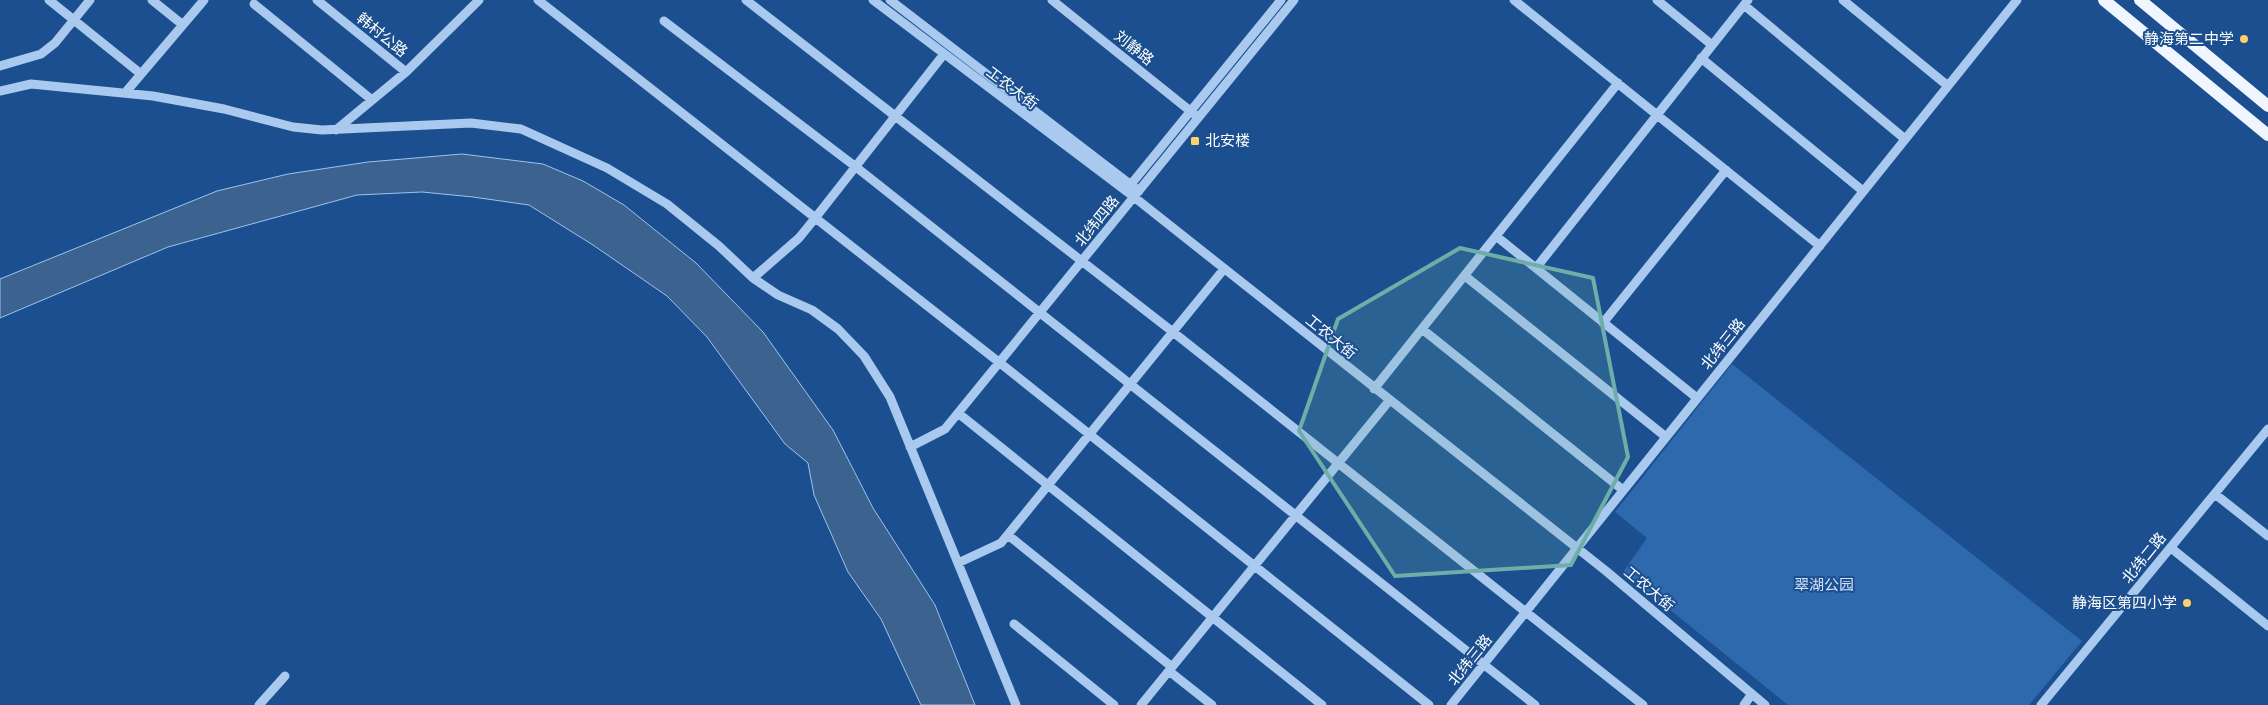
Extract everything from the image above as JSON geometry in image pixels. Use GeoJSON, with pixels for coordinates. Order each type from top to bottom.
{"type":"FeatureCollection","features":[{"type":"Feature","properties":{"kind":"main road"},"geometry":{"type":"LineString","coordinates":[[2104,0],[2268,135]]}},
{"type":"Feature","properties":{"kind":"main road"},"geometry":{"type":"LineString","coordinates":[[2140,0],[2268,106]]}},
{"type":"Feature","properties":{"kind":"street"},"geometry":{"type":"LineString","coordinates":[[48,0],[141,74]]}},
{"type":"Feature","properties":{"kind":"street"},"geometry":{"type":"LineString","coordinates":[[0,66],[41,54],[55,43],[90,0]]}},
{"type":"Feature","properties":{"kind":"street"},"geometry":{"type":"LineString","coordinates":[[152,0],[183,25]]}},
{"type":"Feature","properties":{"kind":"street"},"geometry":{"type":"LineString","coordinates":[[125,93],[204,0]]}},
{"type":"Feature","properties":{"kind":"street","name":"韩村公路"},"geometry":{"type":"LineString","coordinates":[[317,0],[406,72]]}},
{"type":"Feature","properties":{"kind":"street"},"geometry":{"type":"LineString","coordinates":[[336,130],[406,72],[479,0]]}},
{"type":"Feature","properties":{"kind":"street"},"geometry":{"type":"LineString","coordinates":[[538,0],[1000,362],[1429,705]]}},
{"type":"Feature","properties":{"kind":"street"},"geometry":{"type":"LineString","coordinates":[[746,0],[1339,462],[1643,705]]}},
{"type":"Feature","properties":{"kind":"street","name":"工农大街"},"geometry":{"type":"LineString","coordinates":[[873,0],[1136,194],[1224,269],[1577,548],[1765,705]]}},
{"type":"Feature","properties":{"kind":"street","name":"工农大街"},"geometry":{"type":"LineString","coordinates":[[890,0],[1128,188]]}},
{"type":"Feature","properties":{"kind":"street","name":"刘静路"},"geometry":{"type":"LineString","coordinates":[[1052,0],[1198,118]]}},
{"type":"Feature","properties":{"kind":"street","name":"北纬四路"},"geometry":{"type":"LineString","coordinates":[[1128,188],[1281,0]]}},
{"type":"Feature","properties":{"kind":"street","name":"北纬四路"},"geometry":{"type":"LineString","coordinates":[[910,447],[945,430],[1294,0]]}},
{"type":"Feature","properties":{"kind":"street"},"geometry":{"type":"LineString","coordinates":[[1514,0],[1820,246]]}},
{"type":"Feature","properties":{"kind":"street"},"geometry":{"type":"LineString","coordinates":[[1657,0],[1712,45]]}},
{"type":"Feature","properties":{"kind":"street"},"geometry":{"type":"LineString","coordinates":[[1843,0],[1948,86]]}},
{"type":"Feature","properties":{"kind":"street","name":"北纬三路"},"geometry":{"type":"LineString","coordinates":[[1451,705],[2017,0]]}},
{"type":"Feature","properties":{"kind":"street"},"geometry":{"type":"LineString","coordinates":[[1536,268],[1746,2],[1905,139]]}},
{"type":"Feature","properties":{"kind":"street"},"geometry":{"type":"LineString","coordinates":[[254,4],[372,100]]}},
{"type":"Feature","properties":{"kind":"street"},"geometry":{"type":"LineString","coordinates":[[664,21],[856,167],[1535,705]]}},
{"type":"Feature","properties":{"kind":"street"},"geometry":{"type":"LineString","coordinates":[[753,278],[799,238],[944,54]]}},
{"type":"Feature","properties":{"kind":"street"},"geometry":{"type":"LineString","coordinates":[[1701,58],[1863,191]]}},
{"type":"Feature","properties":{"kind":"street"},"geometry":{"type":"LineString","coordinates":[[1374,389],[1618,83]]}},
{"type":"Feature","properties":{"kind":"street"},"geometry":{"type":"LineString","coordinates":[[0,91],[31,84],[153,96],[224,110],[293,127],[336,130],[471,123],[521,129],[607,168],[667,204],[719,246],[753,278],[778,295],[812,310],[838,328],[864,356],[890,397],[1016,705]]}},
{"type":"Feature","properties":{"kind":"street"},"geometry":{"type":"LineString","coordinates":[[1603,323],[1726,170]]}},
{"type":"Feature","properties":{"kind":"street"},"geometry":{"type":"LineString","coordinates":[[1496,236],[1697,398]]}},
{"type":"Feature","properties":{"kind":"street"},"geometry":{"type":"LineString","coordinates":[[958,563],[1002,543],[1224,269]]}},
{"type":"Feature","properties":{"kind":"street"},"geometry":{"type":"LineString","coordinates":[[1464,276],[1666,437]]}},
{"type":"Feature","properties":{"kind":"street"},"geometry":{"type":"LineString","coordinates":[[1422,329],[1623,490]]}},
{"type":"Feature","properties":{"kind":"street"},"geometry":{"type":"LineString","coordinates":[[1141,705],[1389,400]]}},
{"type":"Feature","properties":{"kind":"street"},"geometry":{"type":"LineString","coordinates":[[958,413],[1049,484],[1322,705]]}},
{"type":"Feature","properties":{"kind":"street","name":"北纬二路"},"geometry":{"type":"LineString","coordinates":[[2041,705],[2268,429]]}},
{"type":"Feature","properties":{"kind":"street"},"geometry":{"type":"LineString","coordinates":[[2215,494],[2268,536]]}},
{"type":"Feature","properties":{"kind":"street"},"geometry":{"type":"LineString","coordinates":[[1008,535],[1212,705]]}},
{"type":"Feature","properties":{"kind":"street"},"geometry":{"type":"LineString","coordinates":[[2171,548],[2268,626]]}},
{"type":"Feature","properties":{"kind":"street"},"geometry":{"type":"LineString","coordinates":[[1014,624],[1114,705]]}},
{"type":"Feature","properties":{"kind":"street"},"geometry":{"type":"LineString","coordinates":[[259,705],[285,676]]}},
{"type":"Feature","properties":{"kind":"street"},"geometry":{"type":"LineString","coordinates":[[1744,705],[1752,694]]}},
{"type":"Feature","properties":{"kind":"highlighted area"},"geometry":{"type":"Polygon","coordinates":[[[1460,248],[1593,278],[1628,457],[1571,565],[1395,576],[1299,431],[1338,319],[1460,248]]]}},
{"type":"Feature","properties":{"kind":"green space","name":"翠湖公园"},"geometry":{"type":"Polygon","coordinates":[[[1732,364],[2082,641],[2029,705],[1788,705],[1623,572],[1647,538],[1615,512],[1732,364]]]}},
{"type":"Feature","properties":{"kind":"shaded area"},"geometry":{"type":"Polygon","coordinates":[[[462,154],[543,164],[583,181],[624,205],[696,263],[763,332],[833,430],[873,508],[935,605],[975,705],[921,705],[881,619],[848,572],[814,495],[808,463],[785,444],[707,337],[667,296],[593,245],[529,205],[422,192],[357,195],[168,247],[0,318],[0,279],[217,191],[288,174],[368,162],[462,154]]]}},
{"type":"Feature","properties":{"kind":"place","name":"静海第二中学"},"geometry":{"type":"Point","coordinates":[2244,39]}},
{"type":"Feature","properties":{"kind":"place","name":"北安楼"},"geometry":{"type":"Point","coordinates":[1195,141]}},
{"type":"Feature","properties":{"kind":"place","name":"静海区第四小学"},"geometry":{"type":"Point","coordinates":[2187,603]}}]}
